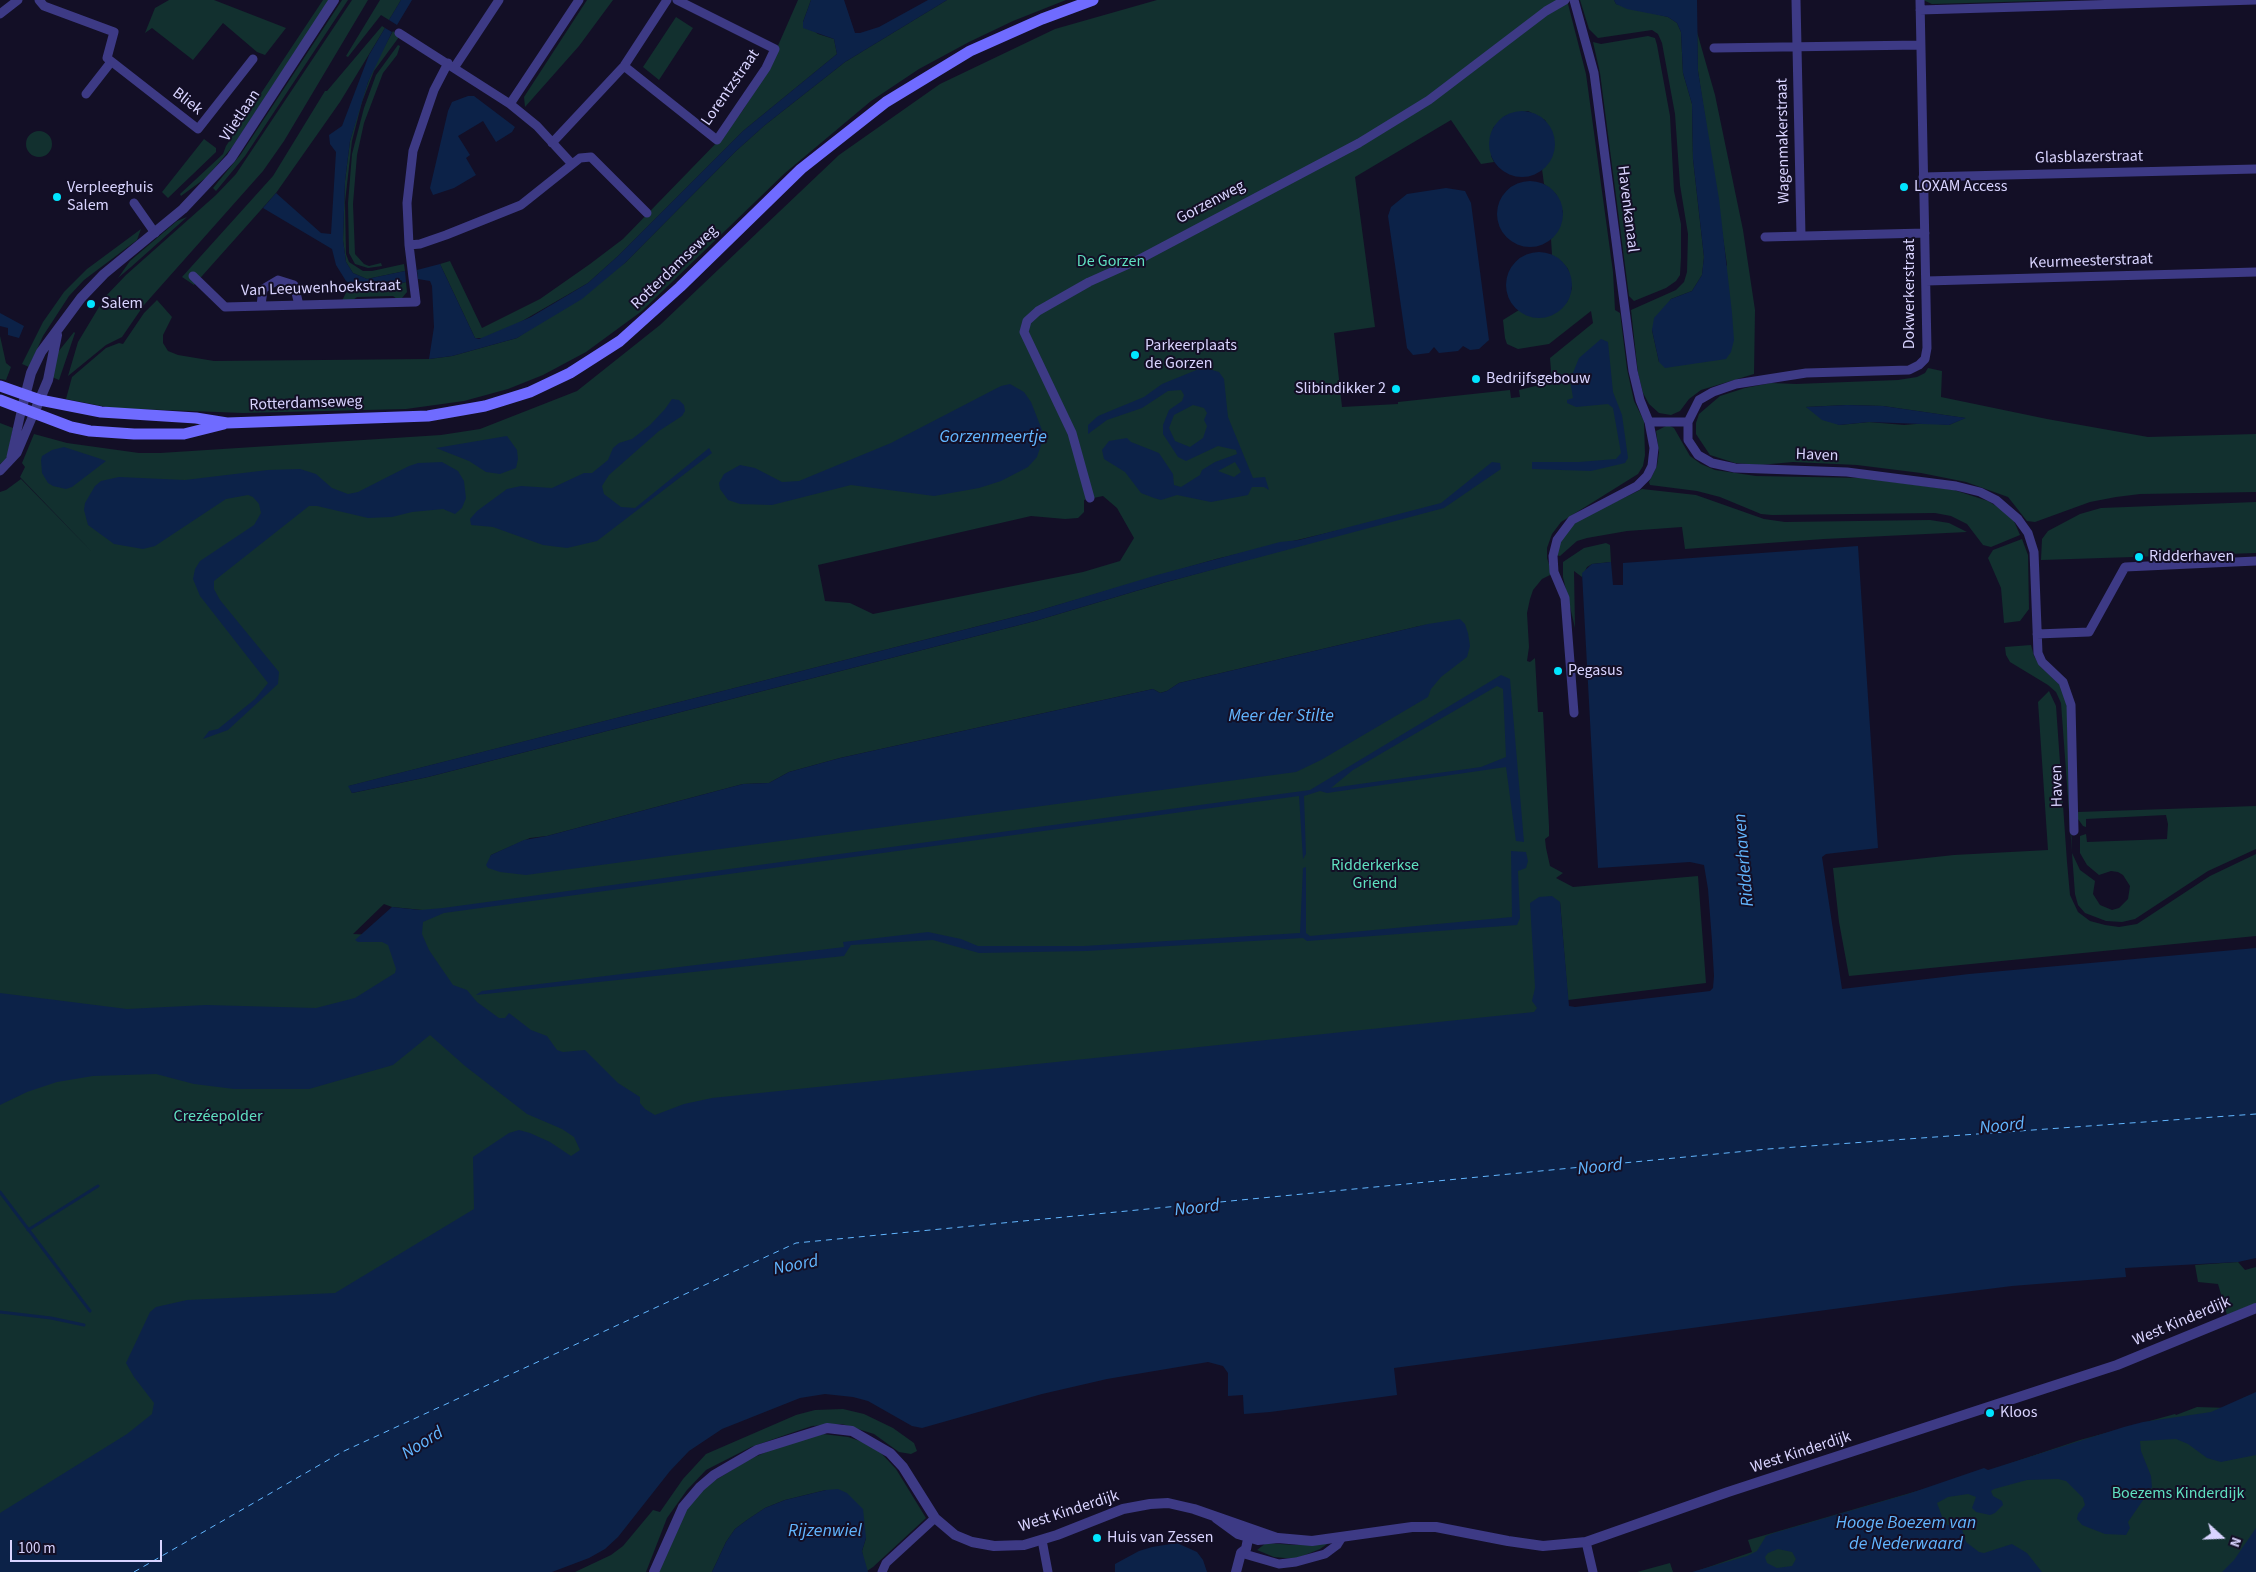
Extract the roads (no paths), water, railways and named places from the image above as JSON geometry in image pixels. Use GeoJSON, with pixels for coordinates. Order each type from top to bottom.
{"type":"FeatureCollection","features":[{"type":"Feature","properties":{"kind":"main road","name":"Rotterdamseweg"},"geometry":{"type":"LineString","coordinates":[[0,386],[40,400],[101,412],[196,418],[227,423],[403,418],[452,413],[530,392],[570,373],[620,341],[647,318],[801,169],[886,102],[970,50],[1042,18],[1093,0]]}},
{"type":"Feature","properties":{"kind":"main road","name":"Rotterdamseweg"},"geometry":{"type":"LineString","coordinates":[[0,400],[71,427],[134,434],[184,434],[227,423]]}},
{"type":"Feature","properties":{"kind":"street"},"geometry":{"type":"LineString","coordinates":[[0,14],[18,0]]}},
{"type":"Feature","properties":{"kind":"street"},"geometry":{"type":"LineString","coordinates":[[40,0],[44,6],[114,32],[107,58],[111,62],[86,94]]}},
{"type":"Feature","properties":{"kind":"street","name":"Vlietlaan"},"geometry":{"type":"LineString","coordinates":[[22,408],[35,364],[41,352],[81,298],[104,274],[155,233],[206,187],[231,158],[334,0]]}},
{"type":"Feature","properties":{"kind":"street"},"geometry":{"type":"LineString","coordinates":[[499,0],[431,97],[413,151],[406,204],[409,245],[420,244],[446,235],[521,205],[580,158],[590,157],[647,213]]}},
{"type":"Feature","properties":{"kind":"street"},"geometry":{"type":"LineString","coordinates":[[510,104],[579,0]]}},
{"type":"Feature","properties":{"kind":"street"},"geometry":{"type":"LineString","coordinates":[[552,143],[624,66],[667,0]]}},
{"type":"Feature","properties":{"kind":"street","name":"Lorentzstraat"},"geometry":{"type":"LineString","coordinates":[[624,66],[717,140],[766,68],[775,49],[677,0]]}},
{"type":"Feature","properties":{"kind":"street","name":"Gorzenweg"},"geometry":{"type":"LineString","coordinates":[[1090,498],[1072,434],[1024,332],[1027,321],[1038,311],[1089,282],[1138,260],[1359,143],[1428,100],[1546,12],[1565,0]]}},
{"type":"Feature","properties":{"kind":"street","name":"Havenkanaal"},"geometry":{"type":"LineString","coordinates":[[1574,0],[1594,73],[1633,370],[1640,400],[1649,422]]}},
{"type":"Feature","properties":{"kind":"street","name":"Wagenmakerstraat"},"geometry":{"type":"LineString","coordinates":[[1796,0],[1802,235]]}},
{"type":"Feature","properties":{"kind":"street","name":"Dokwerkerstraat"},"geometry":{"type":"LineString","coordinates":[[1688,422],[1699,400],[1713,392],[1736,384],[1806,373],[1910,370],[1920,365],[1924,360],[1927,348],[1920,0]]}},
{"type":"Feature","properties":{"kind":"street"},"geometry":{"type":"LineString","coordinates":[[1920,10],[2256,0]]}},
{"type":"Feature","properties":{"kind":"street"},"geometry":{"type":"LineString","coordinates":[[399,33],[510,104],[572,164]]}},
{"type":"Feature","properties":{"kind":"street"},"geometry":{"type":"LineString","coordinates":[[1714,48],[1920,45]]}},
{"type":"Feature","properties":{"kind":"street","name":"Bliek"},"geometry":{"type":"LineString","coordinates":[[111,62],[198,129],[253,60]]}},
{"type":"Feature","properties":{"kind":"street","name":"Glasblazerstraat"},"geometry":{"type":"LineString","coordinates":[[1923,177],[2256,169]]}},
{"type":"Feature","properties":{"kind":"street"},"geometry":{"type":"LineString","coordinates":[[134,203],[155,233]]}},
{"type":"Feature","properties":{"kind":"street"},"geometry":{"type":"LineString","coordinates":[[1765,238],[1802,235],[1925,233]]}},
{"type":"Feature","properties":{"kind":"street","name":"Van Leeuwenhoekstraat"},"geometry":{"type":"LineString","coordinates":[[193,276],[225,307],[416,302],[409,245]]}},
{"type":"Feature","properties":{"kind":"street","name":"Keurmeesterstraat"},"geometry":{"type":"LineString","coordinates":[[1926,281],[2256,272]]}},
{"type":"Feature","properties":{"kind":"street"},"geometry":{"type":"LineString","coordinates":[[261,306],[263,289],[278,280],[294,285],[299,305]]}},
{"type":"Feature","properties":{"kind":"street","name":"Vlietlaan"},"geometry":{"type":"LineString","coordinates":[[34,413],[48,380],[58,331]]}},
{"type":"Feature","properties":{"kind":"street"},"geometry":{"type":"LineString","coordinates":[[10,462],[22,408]]}},
{"type":"Feature","properties":{"kind":"street"},"geometry":{"type":"LineString","coordinates":[[0,472],[10,462],[25,437],[34,413]]}},
{"type":"Feature","properties":{"kind":"street"},"geometry":{"type":"LineString","coordinates":[[1574,713],[1565,598],[1554,572],[1553,556],[1557,540],[1572,520],[1637,486],[1647,476],[1652,466],[1654,448],[1649,422],[1688,422]]}},
{"type":"Feature","properties":{"kind":"street","name":"Haven"},"geometry":{"type":"LineString","coordinates":[[1688,422],[1688,440],[1698,455],[1712,463],[1734,468],[1883,475],[1956,486],[1980,492],[1996,500],[2018,519],[2032,544],[2036,571],[2036,634],[2038,653],[2042,662],[2063,682],[2071,705],[2074,831]]}},
{"type":"Feature","properties":{"kind":"street"},"geometry":{"type":"LineString","coordinates":[[2036,634],[2089,632],[2125,567],[2256,561]]}},
{"type":"Feature","properties":{"kind":"street","name":"West Kinderdijk"},"geometry":{"type":"LineString","coordinates":[[654,1572],[683,1507],[707,1481],[757,1450],[827,1428],[852,1431],[890,1452],[903,1467],[935,1518],[955,1535],[987,1546],[1009,1547],[1042,1540],[1123,1509],[1150,1504],[1183,1505],[1216,1518],[1245,1537],[1312,1541],[1381,1530],[1436,1527],[1508,1542],[1543,1546],[1586,1542],[1728,1492],[2117,1365],[2256,1308]]}},
{"type":"Feature","properties":{"kind":"street"},"geometry":{"type":"LineString","coordinates":[[882,1572],[886,1563],[935,1518]]}},
{"type":"Feature","properties":{"kind":"street","name":"West Kinderdijk"},"geometry":{"type":"LineString","coordinates":[[1216,1518],[1251,1524],[1278,1538]]}},
{"type":"Feature","properties":{"kind":"street"},"geometry":{"type":"LineString","coordinates":[[1236,1572],[1241,1553],[1238,1546],[1251,1524]]}},
{"type":"Feature","properties":{"kind":"street"},"geometry":{"type":"LineString","coordinates":[[1241,1553],[1279,1564],[1296,1562],[1325,1554],[1337,1545],[1342,1537]]}},
{"type":"Feature","properties":{"kind":"street"},"geometry":{"type":"LineString","coordinates":[[1042,1540],[1048,1572]]}},
{"type":"Feature","properties":{"kind":"street"},"geometry":{"type":"LineString","coordinates":[[1586,1542],[1593,1572]]}},
{"type":"Feature","properties":{"kind":"water"},"geometry":{"type":"Polygon","coordinates":[[[401,0],[412,0],[397,25],[389,20],[401,0]]]}},
{"type":"Feature","properties":{"kind":"water"},"geometry":{"type":"Polygon","coordinates":[[[811,0],[844,0],[855,33],[860,33],[879,27],[928,0],[947,0],[845,62],[765,125],[736,151],[625,263],[582,299],[517,338],[452,356],[429,359],[434,327],[432,286],[430,281],[418,279],[417,270],[440,264],[475,338],[479,339],[531,317],[588,283],[618,256],[743,131],[837,54],[834,39],[803,28],[803,22],[811,0]]]}},
{"type":"Feature","properties":{"kind":"water"},"geometry":{"type":"Polygon","coordinates":[[[1614,0],[1697,0],[1698,71],[1719,199],[1732,313],[1734,340],[1731,352],[1726,359],[1665,368],[1659,362],[1652,330],[1654,318],[1671,299],[1692,291],[1702,275],[1704,257],[1693,159],[1692,104],[1683,73],[1681,32],[1677,23],[1668,17],[1627,9],[1616,4],[1614,0]]]}},
{"type":"Feature","properties":{"kind":"water"},"geometry":{"type":"Polygon","coordinates":[[[385,28],[392,32],[368,82],[350,141],[345,181],[343,240],[346,262],[353,273],[367,279],[405,271],[406,282],[367,290],[352,286],[346,281],[336,265],[332,249],[263,208],[276,193],[321,233],[331,234],[336,152],[330,144],[329,135],[342,126],[369,55],[385,28]]]}},
{"type":"Feature","properties":{"kind":"water"},"geometry":{"type":"Polygon","coordinates":[[[468,96],[474,96],[515,127],[512,132],[496,142],[483,121],[458,136],[470,155],[466,158],[476,175],[454,188],[433,195],[430,188],[448,111],[452,102],[468,96]]]}},
{"type":"Feature","properties":{"kind":"water"},"geometry":{"type":"Polygon","coordinates":[[[1522,111],[1534,114],[1545,121],[1552,132],[1555,144],[1552,156],[1545,167],[1534,174],[1522,177],[1510,174],[1499,167],[1492,156],[1489,144],[1492,132],[1499,121],[1510,114],[1522,111]]]}},
{"type":"Feature","properties":{"kind":"water"},"geometry":{"type":"Polygon","coordinates":[[[1530,181],[1542,184],[1553,191],[1560,202],[1563,214],[1560,226],[1553,237],[1542,244],[1530,247],[1518,244],[1507,237],[1500,226],[1497,214],[1500,202],[1507,191],[1518,184],[1530,181]]]}},
{"type":"Feature","properties":{"kind":"water"},"geometry":{"type":"Polygon","coordinates":[[[1446,188],[1465,191],[1471,203],[1489,340],[1479,349],[1470,350],[1463,346],[1458,351],[1439,353],[1434,347],[1429,353],[1413,355],[1407,348],[1388,216],[1391,207],[1407,194],[1446,188]]]}},
{"type":"Feature","properties":{"kind":"water"},"geometry":{"type":"Polygon","coordinates":[[[1539,252],[1551,255],[1562,262],[1569,273],[1572,285],[1569,297],[1562,308],[1551,315],[1539,318],[1527,315],[1516,308],[1509,297],[1506,285],[1509,273],[1516,262],[1527,255],[1539,252]]]}},
{"type":"Feature","properties":{"kind":"water"},"geometry":{"type":"Polygon","coordinates":[[[0,313],[24,326],[19,338],[8,335],[8,328],[0,326],[0,313]]]}},
{"type":"Feature","properties":{"kind":"water"},"geometry":{"type":"Polygon","coordinates":[[[1601,339],[1608,342],[1613,392],[1622,415],[1628,458],[1625,463],[1591,471],[1532,469],[1532,462],[1579,462],[1616,459],[1621,453],[1613,408],[1608,404],[1576,407],[1567,403],[1567,400],[1573,398],[1570,380],[1579,358],[1601,339]]]}},
{"type":"Feature","properties":{"kind":"water"},"geometry":{"type":"Polygon","coordinates":[[[1199,369],[1219,372],[1224,379],[1228,417],[1253,478],[1265,477],[1269,490],[1264,487],[1252,487],[1248,495],[1211,502],[1177,495],[1161,500],[1141,493],[1125,472],[1104,459],[1102,450],[1109,441],[1127,438],[1131,442],[1159,453],[1173,474],[1174,485],[1181,487],[1200,475],[1202,470],[1215,462],[1237,454],[1236,450],[1218,446],[1186,461],[1178,457],[1163,434],[1163,425],[1169,410],[1182,401],[1184,395],[1181,390],[1168,391],[1142,408],[1107,420],[1088,434],[1088,425],[1098,416],[1144,397],[1162,384],[1199,369]],[[1193,405],[1174,415],[1169,428],[1175,441],[1190,447],[1203,438],[1207,426],[1204,420],[1207,413],[1204,408],[1193,405]],[[1235,462],[1218,471],[1234,477],[1241,472],[1235,462]]]}},
{"type":"Feature","properties":{"kind":"water","name":"Gorzenmeertje"},"geometry":{"type":"Polygon","coordinates":[[[1010,384],[1024,392],[1031,402],[1042,430],[1042,442],[1037,457],[1028,467],[1001,481],[979,488],[934,496],[851,485],[772,505],[740,504],[728,500],[720,489],[719,483],[724,474],[740,465],[755,468],[782,482],[799,481],[891,443],[1001,386],[1010,384]]]}},
{"type":"Feature","properties":{"kind":"water"},"geometry":{"type":"Polygon","coordinates":[[[672,399],[679,400],[684,405],[685,411],[682,416],[659,431],[609,475],[602,486],[604,494],[621,507],[635,508],[709,448],[712,453],[597,541],[567,548],[543,545],[493,527],[471,525],[470,519],[477,511],[507,489],[521,486],[552,488],[584,473],[592,473],[608,460],[613,448],[619,443],[632,439],[650,425],[672,399]]]}},
{"type":"Feature","properties":{"kind":"water"},"geometry":{"type":"Polygon","coordinates":[[[1883,406],[1966,418],[1949,425],[1869,422],[1839,425],[1822,420],[1806,407],[1883,406]]]}},
{"type":"Feature","properties":{"kind":"water"},"geometry":{"type":"Polygon","coordinates":[[[507,436],[517,450],[518,459],[516,468],[500,474],[486,472],[469,461],[436,448],[507,436]]]}},
{"type":"Feature","properties":{"kind":"water"},"geometry":{"type":"Polygon","coordinates":[[[64,447],[106,461],[72,487],[66,489],[53,486],[48,483],[42,473],[42,456],[52,450],[64,447]]]}},
{"type":"Feature","properties":{"kind":"water"},"geometry":{"type":"Polygon","coordinates":[[[442,462],[458,471],[464,481],[466,498],[462,508],[455,514],[443,509],[412,512],[392,517],[368,518],[317,506],[309,506],[214,581],[214,589],[220,600],[279,672],[278,684],[228,730],[203,739],[209,731],[218,729],[255,699],[268,683],[200,596],[193,579],[195,569],[200,561],[254,525],[261,513],[259,504],[253,497],[248,495],[226,499],[155,546],[143,549],[114,544],[88,525],[84,510],[85,503],[95,486],[101,481],[119,477],[185,480],[268,470],[300,469],[316,474],[332,488],[348,494],[358,492],[409,466],[418,463],[442,462]]]}},
{"type":"Feature","properties":{"kind":"water"},"geometry":{"type":"Polygon","coordinates":[[[1492,462],[1500,463],[1501,469],[1444,508],[1163,583],[1035,621],[428,777],[352,793],[348,786],[1034,612],[1157,575],[1280,542],[1299,540],[1441,503],[1492,462]]]}},
{"type":"Feature","properties":{"kind":"water","name":"Noord"},"geometry":{"type":"Polygon","coordinates":[[[1858,546],[1878,848],[1826,854],[1822,857],[1842,989],[1969,974],[2256,948],[2256,1258],[2238,1262],[2125,1268],[2126,1277],[2012,1286],[1394,1368],[1397,1395],[1270,1412],[1244,1414],[1243,1395],[1228,1396],[1228,1373],[1223,1366],[1208,1362],[1107,1379],[1042,1394],[922,1428],[912,1426],[868,1401],[853,1397],[825,1394],[800,1398],[722,1429],[689,1451],[670,1471],[618,1537],[605,1549],[589,1558],[552,1572],[0,1572],[0,1513],[127,1434],[152,1414],[154,1403],[126,1363],[150,1312],[156,1307],[187,1300],[335,1293],[474,1209],[473,1157],[509,1133],[519,1130],[530,1133],[550,1142],[571,1156],[580,1150],[574,1137],[562,1129],[527,1114],[465,1066],[430,1035],[393,1065],[309,1089],[234,1089],[194,1084],[156,1074],[93,1076],[57,1082],[27,1092],[0,1105],[0,993],[127,1009],[206,1005],[316,1008],[355,998],[395,973],[396,969],[388,945],[382,942],[358,942],[355,940],[392,907],[420,910],[443,908],[1310,790],[1501,675],[1510,679],[1524,842],[1516,841],[1506,767],[1327,793],[1320,791],[1304,796],[1306,854],[1303,859],[1299,796],[444,913],[423,922],[422,934],[429,950],[453,985],[467,990],[477,1002],[499,1018],[505,1018],[509,1013],[531,1030],[547,1036],[557,1050],[563,1052],[585,1050],[618,1083],[640,1097],[640,1103],[645,1109],[655,1115],[684,1104],[712,1098],[1534,1012],[1537,1008],[1532,1001],[1535,988],[1530,903],[1539,897],[1552,896],[1560,902],[1569,1006],[1575,1007],[1710,991],[1713,988],[1714,976],[1708,889],[1704,865],[1690,862],[1598,868],[1582,573],[1592,564],[1611,562],[1613,585],[1623,585],[1623,563],[1858,546]],[[1497,686],[1353,770],[1331,788],[1481,767],[1506,757],[1503,689],[1497,686]]]}},
{"type":"Feature","properties":{"kind":"water","name":"Meer der Stilte"},"geometry":{"type":"Polygon","coordinates":[[[1460,619],[1465,624],[1468,633],[1470,646],[1467,657],[1441,677],[1431,689],[1428,697],[1321,760],[1296,772],[526,875],[500,872],[488,868],[486,865],[491,855],[524,840],[547,836],[743,784],[769,783],[789,772],[840,758],[1153,689],[1160,693],[1179,683],[1428,624],[1460,619]]]}},
{"type":"Feature","properties":{"kind":"water"},"geometry":{"type":"Polygon","coordinates":[[[1511,851],[1526,852],[1528,861],[1526,868],[1518,871],[1520,918],[1517,925],[1307,941],[1303,938],[1086,951],[979,953],[933,940],[851,945],[844,956],[476,995],[482,991],[844,947],[843,942],[928,932],[961,939],[978,946],[1084,946],[1300,933],[1303,868],[1306,867],[1306,933],[1310,936],[1512,917],[1511,851]]]}},
{"type":"Feature","properties":{"kind":"water","name":"Hooge Boezem van de Nederwaard"},"geometry":{"type":"Polygon","coordinates":[[[2256,1392],[2256,1455],[2221,1462],[2207,1458],[2188,1444],[2176,1439],[2140,1441],[2141,1451],[2151,1476],[2152,1487],[2128,1522],[2130,1528],[2126,1535],[2105,1534],[2082,1525],[2077,1519],[2078,1514],[2085,1505],[2083,1498],[2066,1481],[2058,1479],[2027,1480],[1994,1489],[1991,1491],[1993,1496],[2002,1501],[2003,1505],[1990,1515],[1976,1512],[1972,1508],[1976,1497],[1968,1494],[1948,1497],[1937,1503],[1944,1522],[1948,1525],[1961,1526],[1966,1542],[1979,1552],[1984,1553],[2012,1544],[2027,1553],[2042,1572],[1692,1572],[1747,1556],[1757,1551],[1766,1536],[1774,1533],[1908,1494],[1984,1468],[1988,1470],[2143,1422],[2211,1412],[2256,1392]],[[1778,1549],[1768,1553],[1765,1557],[1767,1563],[1777,1568],[1792,1566],[1796,1559],[1792,1552],[1778,1549]]]}},
{"type":"Feature","properties":{"kind":"water","name":"Rijzenwiel"},"geometry":{"type":"Polygon","coordinates":[[[838,1489],[847,1493],[863,1509],[866,1538],[862,1551],[868,1572],[712,1572],[726,1542],[735,1529],[765,1508],[785,1500],[838,1489]]]}},
{"type":"Feature","properties":{"kind":"water"},"geometry":{"type":"Polygon","coordinates":[[[2256,1528],[2256,1572],[2222,1572],[2234,1560],[2256,1528]]]}},
{"type":"Feature","properties":{"kind":"water"},"geometry":{"type":"Polygon","coordinates":[[[1177,1543],[1197,1552],[1203,1560],[1207,1572],[1115,1572],[1115,1564],[1139,1551],[1177,1543]]]}},
{"type":"Feature","properties":{"kind":"waterway"},"geometry":{"type":"LineString","coordinates":[[28,1230],[98,1186]]}},
{"type":"Feature","properties":{"kind":"waterway"},"geometry":{"type":"LineString","coordinates":[[0,1192],[90,1311]]}},
{"type":"Feature","properties":{"kind":"waterway"},"geometry":{"type":"LineString","coordinates":[[0,1312],[51,1318],[84,1325]]}},
{"type":"Feature","properties":{"kind":"place","name":"LOXAM Access"},"geometry":{"type":"Point","coordinates":[1904,187]}},
{"type":"Feature","properties":{"kind":"place","name":"Verpleeghuis Salem"},"geometry":{"type":"Point","coordinates":[57,197]}},
{"type":"Feature","properties":{"kind":"place","name":"Salem"},"geometry":{"type":"Point","coordinates":[91,304]}},
{"type":"Feature","properties":{"kind":"place","name":"Parkeerplaats de Gorzen"},"geometry":{"type":"Point","coordinates":[1135,355]}},
{"type":"Feature","properties":{"kind":"place","name":"Bedrijfsgebouw"},"geometry":{"type":"Point","coordinates":[1476,379]}},
{"type":"Feature","properties":{"kind":"place","name":"Slibindikker 2"},"geometry":{"type":"Point","coordinates":[1396,389]}},
{"type":"Feature","properties":{"kind":"place","name":"Ridderhaven"},"geometry":{"type":"Point","coordinates":[2139,557]}},
{"type":"Feature","properties":{"kind":"place","name":"Pegasus"},"geometry":{"type":"Point","coordinates":[1558,671]}},
{"type":"Feature","properties":{"kind":"place","name":"Kloos"},"geometry":{"type":"Point","coordinates":[1990,1413]}},
{"type":"Feature","properties":{"kind":"place","name":"Huis van Zessen"},"geometry":{"type":"Point","coordinates":[1097,1538]}},
{"type":"Feature","properties":{"kind":"park label","name":"De Gorzen"},"geometry":{"type":"Point","coordinates":[1111,262]}},
{"type":"Feature","properties":{"kind":"park label","name":"Ridderkerkse Griend"},"geometry":{"type":"Point","coordinates":[1375,875]}},
{"type":"Feature","properties":{"kind":"park label","name":"Crezéepolder"},"geometry":{"type":"Point","coordinates":[218,1117]}},
{"type":"Feature","properties":{"kind":"park label","name":"Boezems Kinderdijk"},"geometry":{"type":"Point","coordinates":[2178,1494]}}]}
